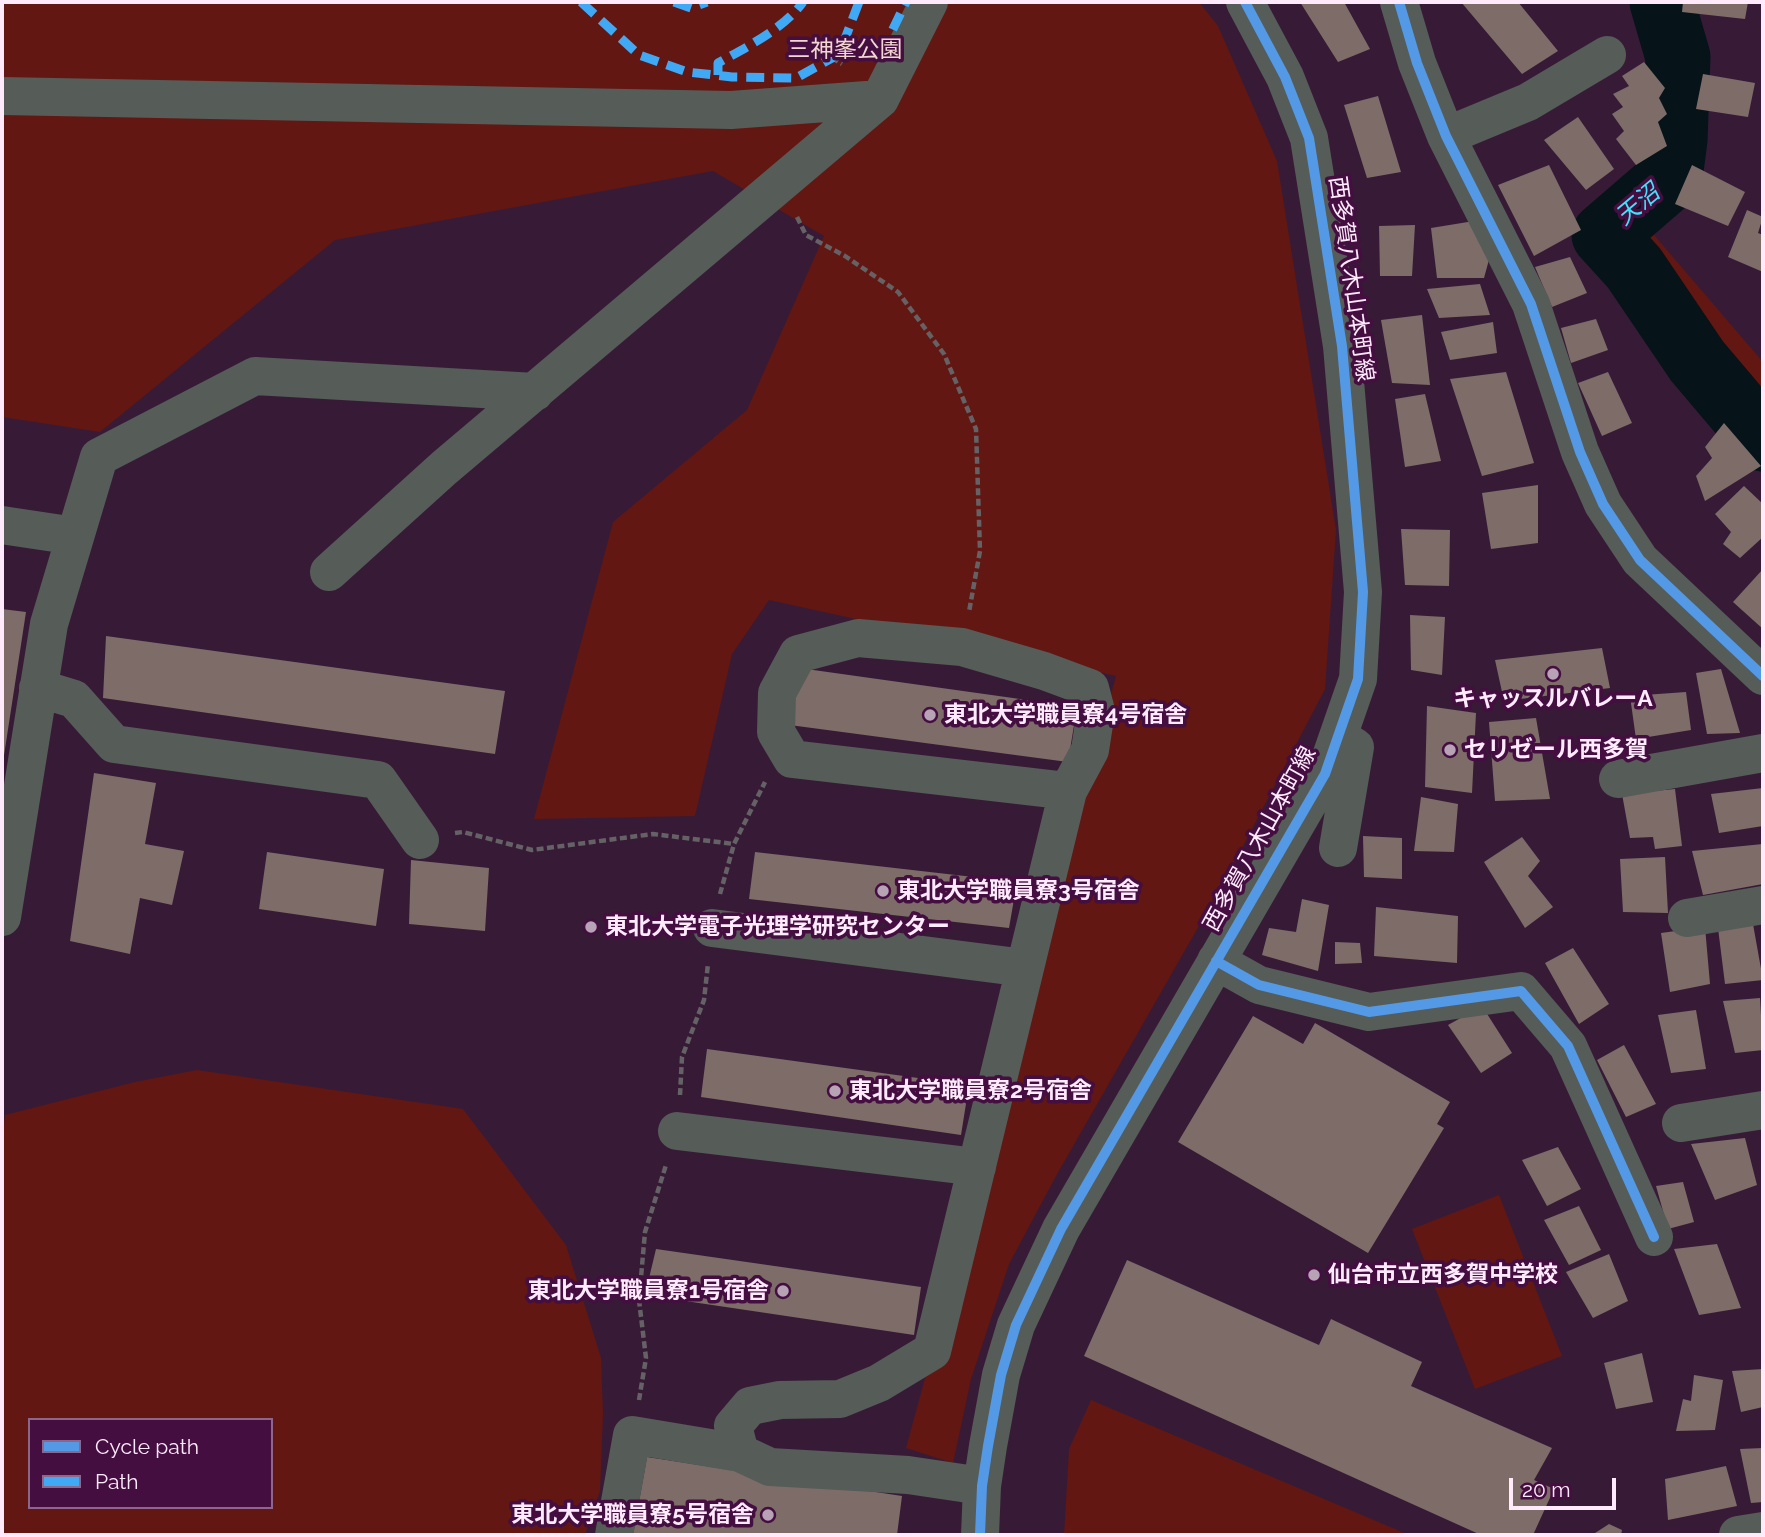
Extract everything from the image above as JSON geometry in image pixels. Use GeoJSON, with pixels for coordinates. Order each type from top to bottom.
{"type":"FeatureCollection","features":[{"type":"Feature","properties":{"kind":"street"},"geometry":{"type":"LineString","coordinates":[[329,572],[444,468],[880,99],[929,2]]}},
{"type":"Feature","properties":{"kind":"street","name":"西多賀八木山本町線"},"geometry":{"type":"LineString","coordinates":[[980,1535],[982,1486],[1002,1375],[1016,1325],[1061,1229],[1325,775],[1358,679],[1363,592],[1342,346],[1309,138],[1285,77],[1245,2]]}},
{"type":"Feature","properties":{"kind":"street"},"geometry":{"type":"LineString","coordinates":[[1399,2],[1417,63],[1446,136],[1531,304],[1580,452],[1603,504],[1640,560],[1763,676]]}},
{"type":"Feature","properties":{"kind":"street"},"geometry":{"type":"LineString","coordinates":[[1446,136],[1528,102],[1607,55]]}},
{"type":"Feature","properties":{"kind":"street"},"geometry":{"type":"LineString","coordinates":[[2,96],[731,110],[880,99]]}},
{"type":"Feature","properties":{"kind":"street"},"geometry":{"type":"LineString","coordinates":[[2,917],[49,624],[99,457],[255,376],[536,392]]}},
{"type":"Feature","properties":{"kind":"street"},"geometry":{"type":"LineString","coordinates":[[2,525],[75,536]]}},
{"type":"Feature","properties":{"kind":"street"},"geometry":{"type":"LineString","coordinates":[[740,1453],[733,1426],[750,1406],[780,1400],[840,1399],[879,1383],[932,1351],[1068,790],[1090,750],[1096,711],[1090,688],[1044,671],[962,647],[858,638],[798,654],[777,692],[776,732],[792,759],[1068,790]]}},
{"type":"Feature","properties":{"kind":"street"},"geometry":{"type":"LineString","coordinates":[[38,688],[74,699],[114,744],[378,780],[420,840]]}},
{"type":"Feature","properties":{"kind":"street"},"geometry":{"type":"LineString","coordinates":[[1338,848],[1355,747],[1339,737]]}},
{"type":"Feature","properties":{"kind":"street"},"geometry":{"type":"LineString","coordinates":[[1618,779],[1763,753]]}},
{"type":"Feature","properties":{"kind":"street"},"geometry":{"type":"LineString","coordinates":[[1687,918],[1763,905]]}},
{"type":"Feature","properties":{"kind":"street"},"geometry":{"type":"LineString","coordinates":[[712,929],[1025,968]]}},
{"type":"Feature","properties":{"kind":"street"},"geometry":{"type":"LineString","coordinates":[[1216,961],[1259,985],[1369,1012],[1521,991],[1568,1046],[1654,1237]]}},
{"type":"Feature","properties":{"kind":"street"},"geometry":{"type":"LineString","coordinates":[[1681,1124],[1763,1110]]}},
{"type":"Feature","properties":{"kind":"street"},"geometry":{"type":"LineString","coordinates":[[677,1130],[977,1167]]}},
{"type":"Feature","properties":{"kind":"street"},"geometry":{"type":"LineString","coordinates":[[614,1535],[632,1435],[740,1453],[770,1467],[908,1475],[982,1486]]}},
{"type":"Feature","properties":{"kind":"street"},"geometry":{"type":"LineString","coordinates":[[1738,1535],[1763,1531]]}},
{"type":"Feature","properties":{"kind":"path"},"geometry":{"type":"LineString","coordinates":[[780,184],[806,235],[845,256],[898,292],[944,354],[976,429],[979,551],[962,647]]}},
{"type":"Feature","properties":{"kind":"path"},"geometry":{"type":"LineString","coordinates":[[632,1435],[646,1358],[639,1300],[645,1232],[677,1130],[682,1057],[704,1000],[712,929],[734,844],[771,768],[776,732]]}},
{"type":"Feature","properties":{"kind":"path"},"geometry":{"type":"LineString","coordinates":[[420,840],[463,832],[532,850],[653,834],[734,844]]}},
{"type":"Feature","properties":{"kind":"green space","name":"三神峯公園"},"geometry":{"type":"Polygon","coordinates":[[[2,2],[1199,2],[1218,26],[1277,161],[1336,530],[1325,689],[1228,875],[1056,1176],[1009,1264],[971,1379],[953,1463],[906,1448],[1116,676],[769,600],[732,654],[695,816],[534,819],[613,522],[747,410],[824,236],[713,171],[335,240],[100,432],[2,417],[2,2]]]}},
{"type":"Feature","properties":{"kind":"green space"},"geometry":{"type":"Polygon","coordinates":[[[1642,221],[1763,362],[1763,418],[1619,238],[1642,221]]]}},
{"type":"Feature","properties":{"kind":"green space"},"geometry":{"type":"Polygon","coordinates":[[[197,1070],[463,1109],[566,1245],[601,1358],[603,1414],[600,1491],[585,1535],[2,1535],[2,1145],[5,1115],[135,1082],[197,1070]]]}},
{"type":"Feature","properties":{"kind":"green space"},"geometry":{"type":"Polygon","coordinates":[[[1499,1195],[1562,1356],[1475,1389],[1412,1229],[1499,1195]]]}},
{"type":"Feature","properties":{"kind":"green space"},"geometry":{"type":"Polygon","coordinates":[[[1091,1400],[1409,1535],[1064,1535],[1069,1449],[1091,1400]]]}},
{"type":"Feature","properties":{"kind":"building"},"geometry":{"type":"Polygon","coordinates":[[[1300,2],[1344,2],[1370,49],[1338,62],[1300,2]]]}},
{"type":"Feature","properties":{"kind":"building"},"geometry":{"type":"Polygon","coordinates":[[[1461,2],[1518,2],[1558,51],[1522,74],[1461,2]]]}},
{"type":"Feature","properties":{"kind":"building"},"geometry":{"type":"Polygon","coordinates":[[[1683,2],[1748,2],[1745,19],[1682,12],[1683,2]]]}},
{"type":"Feature","properties":{"kind":"building"},"geometry":{"type":"Polygon","coordinates":[[[1644,62],[1665,88],[1659,98],[1667,114],[1658,122],[1667,146],[1636,165],[1616,139],[1624,131],[1612,114],[1623,107],[1613,94],[1629,86],[1622,76],[1644,62]]]}},
{"type":"Feature","properties":{"kind":"building"},"geometry":{"type":"Polygon","coordinates":[[[1703,74],[1755,83],[1748,117],[1696,109],[1703,74]]]}},
{"type":"Feature","properties":{"kind":"building"},"geometry":{"type":"Polygon","coordinates":[[[1378,96],[1401,172],[1367,178],[1344,105],[1378,96]]]}},
{"type":"Feature","properties":{"kind":"building"},"geometry":{"type":"Polygon","coordinates":[[[1578,117],[1614,169],[1586,190],[1544,140],[1578,117]]]}},
{"type":"Feature","properties":{"kind":"building"},"geometry":{"type":"Polygon","coordinates":[[[1549,165],[1581,230],[1534,256],[1498,185],[1549,165]]]}},
{"type":"Feature","properties":{"kind":"building"},"geometry":{"type":"Polygon","coordinates":[[[1692,165],[1745,192],[1728,226],[1675,204],[1692,165]]]}},
{"type":"Feature","properties":{"kind":"building"},"geometry":{"type":"Polygon","coordinates":[[[1747,210],[1763,217],[1758,233],[1763,235],[1763,272],[1728,257],[1747,210]]]}},
{"type":"Feature","properties":{"kind":"building"},"geometry":{"type":"Polygon","coordinates":[[[1474,221],[1490,256],[1484,278],[1437,278],[1431,228],[1474,221]]]}},
{"type":"Feature","properties":{"kind":"building"},"geometry":{"type":"Polygon","coordinates":[[[1415,225],[1412,276],[1380,276],[1379,226],[1415,225]]]}},
{"type":"Feature","properties":{"kind":"building"},"geometry":{"type":"Polygon","coordinates":[[[1570,257],[1587,293],[1552,307],[1535,267],[1570,257]]]}},
{"type":"Feature","properties":{"kind":"building"},"geometry":{"type":"Polygon","coordinates":[[[1480,284],[1490,315],[1439,318],[1427,289],[1480,284]]]}},
{"type":"Feature","properties":{"kind":"building"},"geometry":{"type":"Polygon","coordinates":[[[1422,315],[1430,385],[1392,383],[1381,320],[1422,315]]]}},
{"type":"Feature","properties":{"kind":"building"},"geometry":{"type":"Polygon","coordinates":[[[1596,319],[1608,350],[1571,363],[1561,328],[1596,319]]]}},
{"type":"Feature","properties":{"kind":"building"},"geometry":{"type":"Polygon","coordinates":[[[1493,322],[1497,353],[1450,360],[1441,332],[1493,322]]]}},
{"type":"Feature","properties":{"kind":"building"},"geometry":{"type":"Polygon","coordinates":[[[1506,372],[1534,463],[1482,476],[1450,379],[1506,372]]]}},
{"type":"Feature","properties":{"kind":"building"},"geometry":{"type":"Polygon","coordinates":[[[1608,372],[1632,423],[1602,436],[1578,383],[1608,372]]]}},
{"type":"Feature","properties":{"kind":"building"},"geometry":{"type":"Polygon","coordinates":[[[1425,394],[1441,461],[1405,467],[1395,399],[1425,394]]]}},
{"type":"Feature","properties":{"kind":"building"},"geometry":{"type":"Polygon","coordinates":[[[1724,423],[1761,466],[1705,501],[1696,476],[1712,458],[1705,447],[1724,423]]]}},
{"type":"Feature","properties":{"kind":"building"},"geometry":{"type":"Polygon","coordinates":[[[1538,485],[1538,543],[1491,549],[1482,493],[1538,485]]]}},
{"type":"Feature","properties":{"kind":"building"},"geometry":{"type":"Polygon","coordinates":[[[1744,486],[1763,504],[1763,537],[1740,558],[1723,544],[1731,532],[1715,514],[1744,486]]]}},
{"type":"Feature","properties":{"kind":"building"},"geometry":{"type":"Polygon","coordinates":[[[1401,529],[1450,530],[1449,586],[1405,585],[1401,529]]]}},
{"type":"Feature","properties":{"kind":"building"},"geometry":{"type":"Polygon","coordinates":[[[1763,569],[1763,629],[1733,602],[1763,569]]]}},
{"type":"Feature","properties":{"kind":"building"},"geometry":{"type":"Polygon","coordinates":[[[2,609],[26,612],[3,762],[2,762],[2,609]]]}},
{"type":"Feature","properties":{"kind":"building"},"geometry":{"type":"Polygon","coordinates":[[[1410,615],[1445,617],[1442,675],[1411,670],[1410,615]]]}},
{"type":"Feature","properties":{"kind":"building"},"geometry":{"type":"Polygon","coordinates":[[[106,636],[505,691],[495,754],[103,698],[106,636]]]}},
{"type":"Feature","properties":{"kind":"building","name":"キャッスルバレーA"},"geometry":{"type":"Polygon","coordinates":[[[1602,648],[1610,688],[1504,701],[1495,660],[1602,648]]]}},
{"type":"Feature","properties":{"kind":"building","name":"東北大学職員寮4号宿舎"},"geometry":{"type":"Polygon","coordinates":[[[792,667],[1077,707],[1068,762],[782,724],[792,667]]]}},
{"type":"Feature","properties":{"kind":"building"},"geometry":{"type":"Polygon","coordinates":[[[1721,669],[1740,733],[1707,734],[1696,673],[1721,669]]]}},
{"type":"Feature","properties":{"kind":"building"},"geometry":{"type":"Polygon","coordinates":[[[1686,692],[1691,730],[1636,739],[1630,696],[1686,692]]]}},
{"type":"Feature","properties":{"kind":"building","name":"セリゼール西多賀"},"geometry":{"type":"Polygon","coordinates":[[[1427,706],[1476,713],[1472,793],[1425,787],[1427,706]]]}},
{"type":"Feature","properties":{"kind":"building"},"geometry":{"type":"Polygon","coordinates":[[[1536,718],[1550,799],[1495,801],[1489,722],[1536,718]]]}},
{"type":"Feature","properties":{"kind":"building"},"geometry":{"type":"Polygon","coordinates":[[[94,773],[156,783],[145,844],[184,851],[172,905],[140,898],[130,954],[70,941],[94,773]]]}},
{"type":"Feature","properties":{"kind":"building"},"geometry":{"type":"Polygon","coordinates":[[[1763,788],[1763,826],[1719,833],[1711,794],[1763,788]]]}},
{"type":"Feature","properties":{"kind":"building"},"geometry":{"type":"Polygon","coordinates":[[[1675,789],[1682,846],[1655,849],[1653,837],[1630,838],[1622,794],[1675,789]]]}},
{"type":"Feature","properties":{"kind":"building"},"geometry":{"type":"Polygon","coordinates":[[[1421,797],[1458,804],[1454,852],[1414,851],[1421,797]]]}},
{"type":"Feature","properties":{"kind":"building"},"geometry":{"type":"Polygon","coordinates":[[[1363,836],[1402,838],[1402,879],[1364,877],[1363,836]]]}},
{"type":"Feature","properties":{"kind":"building"},"geometry":{"type":"Polygon","coordinates":[[[1522,837],[1540,861],[1528,876],[1553,907],[1525,928],[1484,862],[1522,837]]]}},
{"type":"Feature","properties":{"kind":"building"},"geometry":{"type":"Polygon","coordinates":[[[1763,844],[1763,884],[1703,895],[1692,851],[1763,844]]]}},
{"type":"Feature","properties":{"kind":"building"},"geometry":{"type":"Polygon","coordinates":[[[267,852],[384,869],[376,926],[259,909],[267,852]]]}},
{"type":"Feature","properties":{"kind":"building","name":"東北大学職員寮3号宿舎"},"geometry":{"type":"Polygon","coordinates":[[[755,852],[1017,882],[1009,928],[749,899],[755,852]]]}},
{"type":"Feature","properties":{"kind":"building"},"geometry":{"type":"Polygon","coordinates":[[[1665,857],[1668,913],[1623,912],[1620,859],[1665,857]]]}},
{"type":"Feature","properties":{"kind":"building"},"geometry":{"type":"Polygon","coordinates":[[[411,860],[489,868],[485,931],[409,924],[411,860]]]}},
{"type":"Feature","properties":{"kind":"building"},"geometry":{"type":"Polygon","coordinates":[[[1302,899],[1329,905],[1318,971],[1262,955],[1269,928],[1296,932],[1302,899]]]}},
{"type":"Feature","properties":{"kind":"building"},"geometry":{"type":"Polygon","coordinates":[[[1376,907],[1458,916],[1457,963],[1374,956],[1376,907]]]}},
{"type":"Feature","properties":{"kind":"building"},"geometry":{"type":"Polygon","coordinates":[[[1753,924],[1763,980],[1725,984],[1718,928],[1753,924]]]}},
{"type":"Feature","properties":{"kind":"building"},"geometry":{"type":"Polygon","coordinates":[[[1705,927],[1710,984],[1670,992],[1661,933],[1705,927]]]}},
{"type":"Feature","properties":{"kind":"building"},"geometry":{"type":"Polygon","coordinates":[[[1335,942],[1360,943],[1362,963],[1335,964],[1335,942]]]}},
{"type":"Feature","properties":{"kind":"building"},"geometry":{"type":"Polygon","coordinates":[[[1573,948],[1609,1004],[1579,1024],[1545,963],[1573,948]]]}},
{"type":"Feature","properties":{"kind":"building"},"geometry":{"type":"Polygon","coordinates":[[[1760,998],[1763,1050],[1735,1053],[1723,1001],[1760,998]]]}},
{"type":"Feature","properties":{"kind":"building"},"geometry":{"type":"Polygon","coordinates":[[[1482,1006],[1512,1053],[1481,1073],[1448,1025],[1482,1006]]]}},
{"type":"Feature","properties":{"kind":"building"},"geometry":{"type":"Polygon","coordinates":[[[1696,1010],[1706,1069],[1671,1073],[1658,1015],[1696,1010]]]}},
{"type":"Feature","properties":{"kind":"building"},"geometry":{"type":"Polygon","coordinates":[[[1253,1016],[1303,1044],[1315,1023],[1450,1102],[1437,1124],[1444,1128],[1368,1253],[1178,1142],[1253,1016]]]}},
{"type":"Feature","properties":{"kind":"building"},"geometry":{"type":"Polygon","coordinates":[[[1624,1045],[1656,1104],[1626,1117],[1597,1060],[1624,1045]]]}},
{"type":"Feature","properties":{"kind":"building","name":"東北大学職員寮2号宿舎"},"geometry":{"type":"Polygon","coordinates":[[[707,1049],[969,1085],[961,1135],[701,1097],[707,1049]]]}},
{"type":"Feature","properties":{"kind":"building"},"geometry":{"type":"Polygon","coordinates":[[[1745,1138],[1757,1185],[1715,1200],[1691,1144],[1745,1138]]]}},
{"type":"Feature","properties":{"kind":"building"},"geometry":{"type":"Polygon","coordinates":[[[1558,1147],[1581,1189],[1547,1206],[1522,1160],[1558,1147]]]}},
{"type":"Feature","properties":{"kind":"building"},"geometry":{"type":"Polygon","coordinates":[[[1683,1182],[1694,1222],[1668,1229],[1656,1186],[1683,1182]]]}},
{"type":"Feature","properties":{"kind":"building"},"geometry":{"type":"Polygon","coordinates":[[[1579,1206],[1601,1250],[1569,1265],[1544,1220],[1579,1206]]]}},
{"type":"Feature","properties":{"kind":"building"},"geometry":{"type":"Polygon","coordinates":[[[1717,1244],[1741,1308],[1699,1315],[1674,1249],[1717,1244]]]}},
{"type":"Feature","properties":{"kind":"building","name":"東北大学職員寮1号宿舎"},"geometry":{"type":"Polygon","coordinates":[[[656,1249],[921,1287],[914,1335],[645,1295],[656,1249]]]}},
{"type":"Feature","properties":{"kind":"building"},"geometry":{"type":"Polygon","coordinates":[[[1609,1254],[1628,1301],[1593,1318],[1566,1272],[1609,1254]]]}},
{"type":"Feature","properties":{"kind":"building"},"geometry":{"type":"Polygon","coordinates":[[[1127,1260],[1319,1345],[1331,1319],[1422,1362],[1411,1386],[1552,1448],[1534,1480],[1554,1489],[1533,1535],[1481,1535],[1084,1356],[1127,1260]]]}},
{"type":"Feature","properties":{"kind":"building"},"geometry":{"type":"Polygon","coordinates":[[[1642,1353],[1653,1402],[1616,1409],[1604,1363],[1642,1353]]]}},
{"type":"Feature","properties":{"kind":"building"},"geometry":{"type":"Polygon","coordinates":[[[1763,1369],[1763,1407],[1741,1412],[1732,1371],[1763,1369]]]}},
{"type":"Feature","properties":{"kind":"building"},"geometry":{"type":"Polygon","coordinates":[[[1694,1375],[1723,1380],[1715,1430],[1676,1431],[1683,1399],[1691,1401],[1694,1375]]]}},
{"type":"Feature","properties":{"kind":"building"},"geometry":{"type":"Polygon","coordinates":[[[1763,1448],[1763,1502],[1751,1503],[1740,1449],[1763,1448]]]}},
{"type":"Feature","properties":{"kind":"building","name":"東北大学職員寮5号宿舎"},"geometry":{"type":"Polygon","coordinates":[[[647,1457],[902,1496],[897,1535],[633,1535],[647,1457]]]}},
{"type":"Feature","properties":{"kind":"building"},"geometry":{"type":"Polygon","coordinates":[[[1726,1466],[1737,1506],[1668,1520],[1665,1479],[1726,1466]]]}},
{"type":"Feature","properties":{"kind":"building"},"geometry":{"type":"Polygon","coordinates":[[[1609,1524],[1622,1530],[1621,1535],[1592,1535],[1609,1524]]]}},
{"type":"Feature","properties":{"kind":"waterway","name":"天沼"},"geometry":{"type":"LineString","coordinates":[[1662,2],[1678,57],[1675,140],[1670,178],[1604,235],[1634,268],[1697,361],[1763,439]]}},
{"type":"Feature","properties":{"kind":"marked path"},"geometry":{"type":"LineString","coordinates":[[581,2],[639,55],[687,72],[732,77],[796,78],[832,58],[843,44],[859,2]]}},
{"type":"Feature","properties":{"kind":"marked path"},"geometry":{"type":"LineString","coordinates":[[674,2],[691,8],[707,2]]}},
{"type":"Feature","properties":{"kind":"marked path"},"geometry":{"type":"LineString","coordinates":[[718,75],[718,63],[775,29],[803,2]]}},
{"type":"Feature","properties":{"kind":"marked path"},"geometry":{"type":"LineString","coordinates":[[881,54],[906,2]]}},
{"type":"Feature","properties":{"kind":"cycle path"},"geometry":{"type":"LineString","coordinates":[[980,1535],[982,1486],[988,1446],[1001,1375],[1016,1325],[1061,1229],[1325,774],[1358,679],[1363,592],[1342,346],[1309,138],[1285,77],[1245,2]]}},
{"type":"Feature","properties":{"kind":"cycle path"},"geometry":{"type":"LineString","coordinates":[[1399,2],[1417,63],[1446,136],[1531,304],[1580,452],[1603,504],[1640,560],[1763,676]]}},
{"type":"Feature","properties":{"kind":"cycle path"},"geometry":{"type":"LineString","coordinates":[[1216,961],[1259,985],[1369,1012],[1521,991],[1568,1046],[1654,1237]]}},
{"type":"Feature","properties":{"kind":"place","name":"キャッスルバレーA"},"geometry":{"type":"Point","coordinates":[1553,674]}},
{"type":"Feature","properties":{"kind":"place","name":"東北大学職員寮4号宿舎"},"geometry":{"type":"Point","coordinates":[930,715]}},
{"type":"Feature","properties":{"kind":"place","name":"セリゼール西多賀"},"geometry":{"type":"Point","coordinates":[1450,750]}},
{"type":"Feature","properties":{"kind":"place","name":"東北大学職員寮3号宿舎"},"geometry":{"type":"Point","coordinates":[883,891]}},
{"type":"Feature","properties":{"kind":"place","name":"東北大学電子光理学研究センター"},"geometry":{"type":"Point","coordinates":[591,927]}},
{"type":"Feature","properties":{"kind":"place","name":"東北大学職員寮2号宿舎"},"geometry":{"type":"Point","coordinates":[835,1091]}},
{"type":"Feature","properties":{"kind":"place","name":"仙台市立西多賀中学校"},"geometry":{"type":"Point","coordinates":[1314,1275]}},
{"type":"Feature","properties":{"kind":"place","name":"東北大学職員寮1号宿舎"},"geometry":{"type":"Point","coordinates":[783,1291]}},
{"type":"Feature","properties":{"kind":"place","name":"東北大学職員寮5号宿舎"},"geometry":{"type":"Point","coordinates":[768,1515]}}]}
